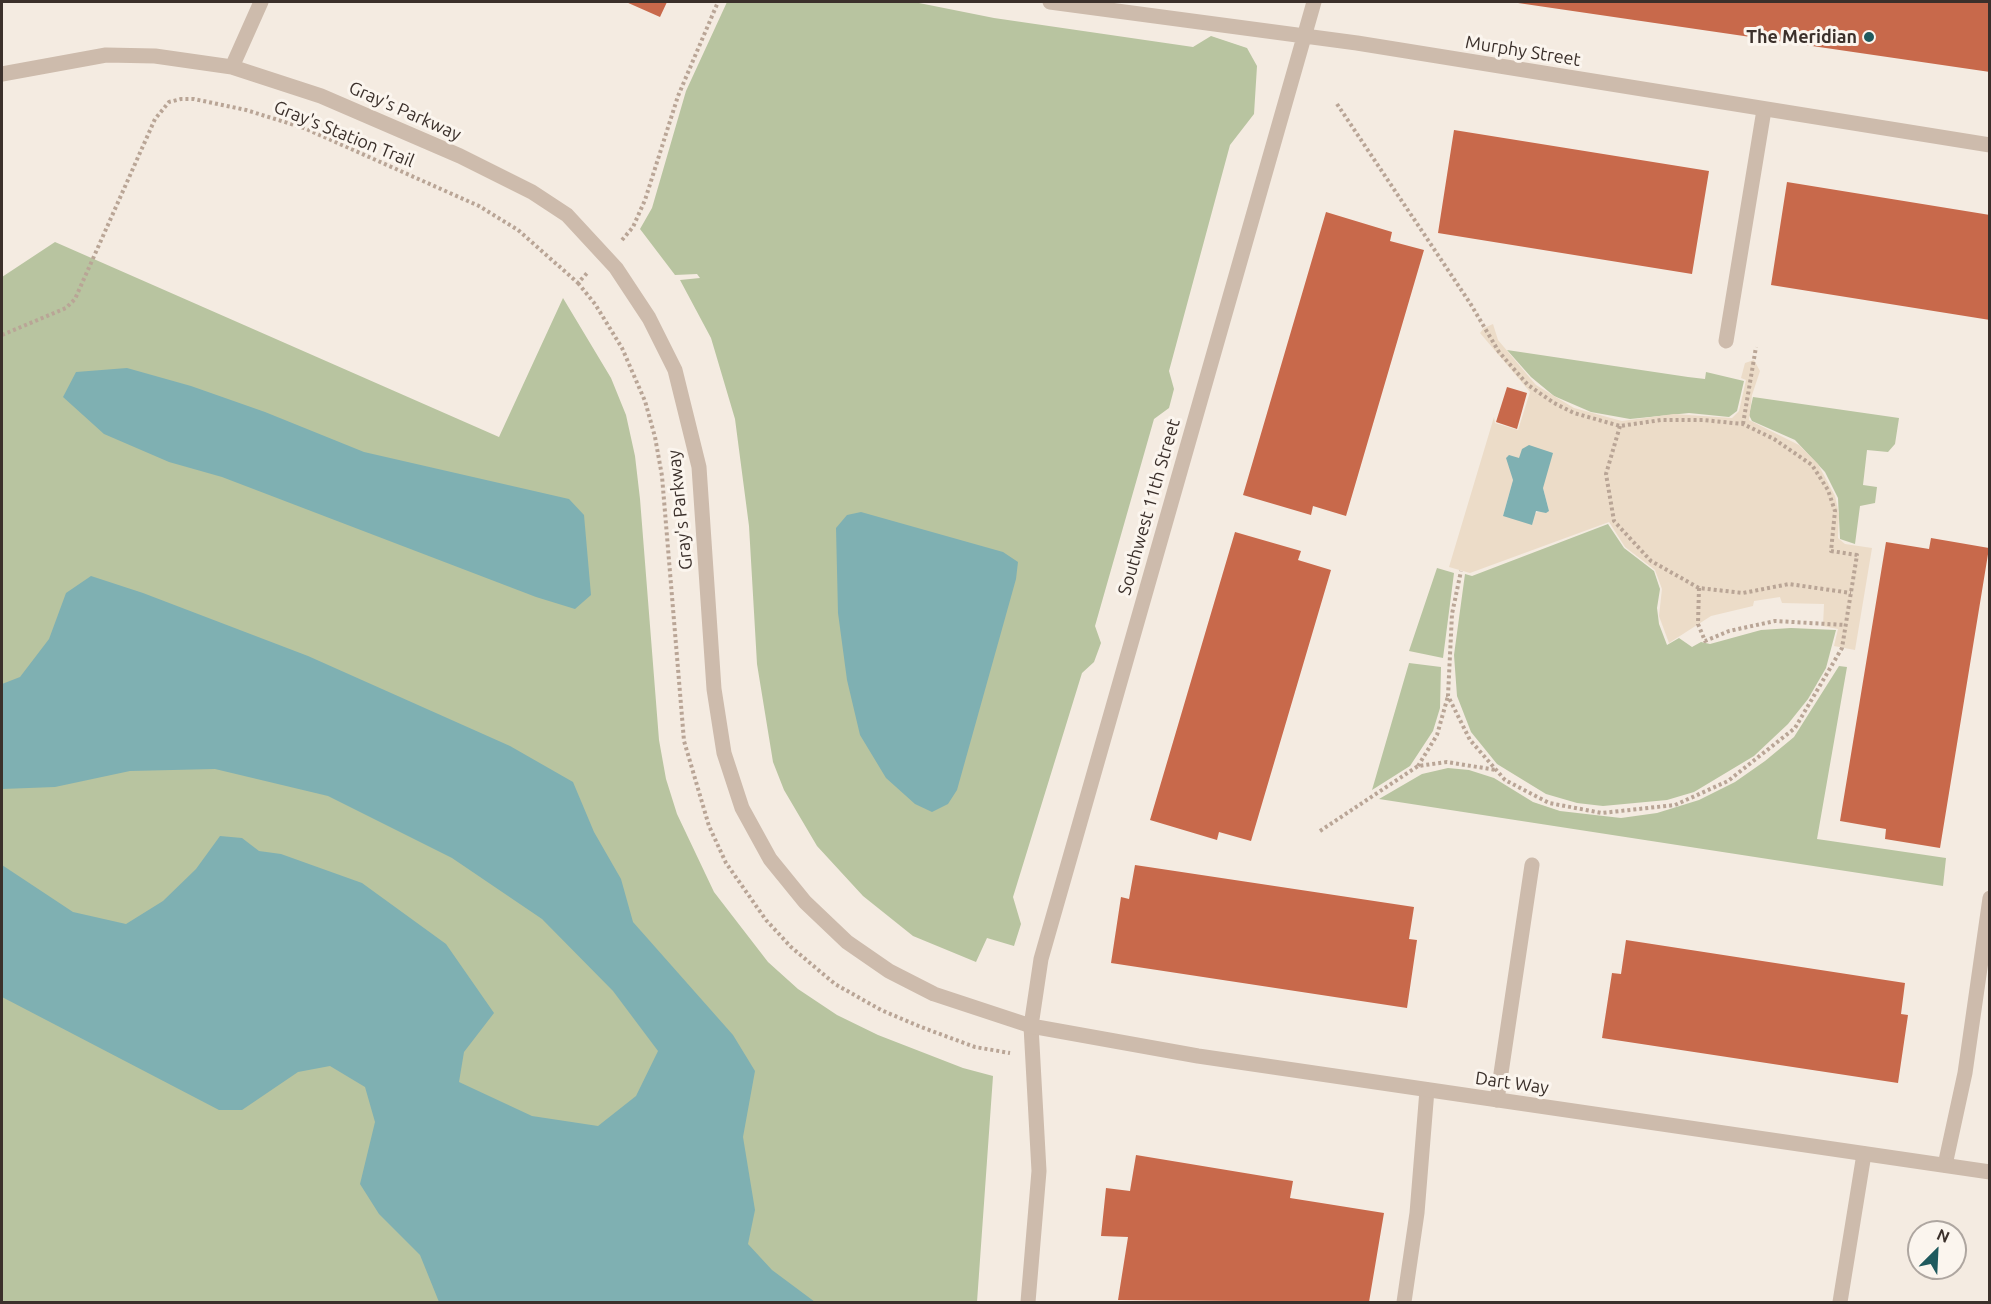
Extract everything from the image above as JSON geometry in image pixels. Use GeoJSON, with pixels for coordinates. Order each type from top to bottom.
{"type":"FeatureCollection","features":[{"type":"Feature","properties":{"kind":"street"},"geometry":{"type":"LineString","coordinates":[[232,67],[261,2]]}},
{"type":"Feature","properties":{"kind":"street","name":"Murphy Street"},"geometry":{"type":"LineString","coordinates":[[1050,2],[1304,36],[1989,145]]}},
{"type":"Feature","properties":{"kind":"street","name":"Southwest 11th Street"},"geometry":{"type":"LineString","coordinates":[[1028,1302],[1039,1171],[1031,1026],[1041,959],[1314,2]]}},
{"type":"Feature","properties":{"kind":"street","name":"Gray's Parkway"},"geometry":{"type":"LineString","coordinates":[[2,74],[106,55],[155,56],[232,67],[321,96],[499,174],[567,215],[616,268],[649,318],[669,359],[687,413],[699,467],[714,689],[724,753],[742,808],[770,859],[805,902],[847,942],[889,970],[934,994],[1031,1026]]}},
{"type":"Feature","properties":{"kind":"street"},"geometry":{"type":"LineString","coordinates":[[1726,341],[1764,110]]}},
{"type":"Feature","properties":{"kind":"street"},"geometry":{"type":"LineString","coordinates":[[1497,1100],[1532,865]]}},
{"type":"Feature","properties":{"kind":"street"},"geometry":{"type":"LineString","coordinates":[[1945,1166],[1965,1073],[1989,898]]}},
{"type":"Feature","properties":{"kind":"street","name":"Dart Way"},"geometry":{"type":"LineString","coordinates":[[1031,1026],[1198,1056],[1989,1172]]}},
{"type":"Feature","properties":{"kind":"street"},"geometry":{"type":"LineString","coordinates":[[1404,1302],[1417,1213],[1427,1090]]}},
{"type":"Feature","properties":{"kind":"street"},"geometry":{"type":"LineString","coordinates":[[1840,1302],[1864,1154]]}},
{"type":"Feature","properties":{"kind":"path"},"geometry":{"type":"LineString","coordinates":[[618,245],[633,226],[645,200],[678,96],[718,2]]}},
{"type":"Feature","properties":{"kind":"path","name":"Gray's Station Trail"},"geometry":{"type":"LineString","coordinates":[[2,335],[66,308],[75,299],[155,118],[169,102],[181,99],[194,99],[246,110],[304,128],[479,206],[518,230],[578,283],[593,267]]}},
{"type":"Feature","properties":{"kind":"path"},"geometry":{"type":"LineString","coordinates":[[1337,104],[1470,303],[1498,352],[1528,385],[1554,403],[1574,413],[1620,426],[1672,420],[1703,420],[1743,424],[1774,439],[1812,465],[1828,490],[1835,511],[1831,551],[1857,555],[1842,648],[1795,728],[1728,781],[1675,805],[1602,813],[1549,803],[1505,780],[1470,740],[1448,696]]}},
{"type":"Feature","properties":{"kind":"path"},"geometry":{"type":"LineString","coordinates":[[1743,424],[1756,347]]}},
{"type":"Feature","properties":{"kind":"path"},"geometry":{"type":"LineString","coordinates":[[1620,426],[1606,474],[1614,521],[1651,561],[1699,588],[1743,593],[1790,584],[1851,593]]}},
{"type":"Feature","properties":{"kind":"path"},"geometry":{"type":"LineString","coordinates":[[1320,831],[1418,766],[1437,735],[1448,696],[1452,614],[1461,571]]}},
{"type":"Feature","properties":{"kind":"path"},"geometry":{"type":"LineString","coordinates":[[1699,588],[1698,624],[1705,641],[1729,631],[1775,621],[1845,625]]}},
{"type":"Feature","properties":{"kind":"path"},"geometry":{"type":"LineString","coordinates":[[1418,766],[1447,762],[1496,770]]}},
{"type":"Feature","properties":{"kind":"green space"},"geometry":{"type":"Polygon","coordinates":[[[727,2],[914,2],[994,18],[1193,47],[1211,36],[1247,48],[1257,66],[1254,114],[1230,145],[1169,371],[1174,389],[1169,408],[1154,419],[1095,626],[1101,643],[1094,662],[1082,673],[1013,897],[1021,924],[1014,946],[987,938],[976,962],[913,936],[863,896],[817,846],[784,790],[773,762],[757,664],[749,526],[735,419],[711,338],[680,280],[700,278],[697,274],[675,275],[640,229],[652,208],[686,91],[727,2]]]}},
{"type":"Feature","properties":{"kind":"green space"},"geometry":{"type":"Polygon","coordinates":[[[55,242],[499,437],[563,298],[611,378],[626,415],[635,456],[640,499],[659,740],[666,779],[677,814],[714,892],[768,962],[798,989],[837,1015],[878,1035],[963,1068],[993,1076],[977,1302],[2,1302],[2,277],[55,242]]]}},
{"type":"Feature","properties":{"kind":"green space"},"geometry":{"type":"Polygon","coordinates":[[[1507,350],[1705,379],[1706,372],[1744,381],[1737,411],[1729,417],[1689,413],[1630,419],[1591,412],[1554,396],[1531,377],[1507,350]]]}},
{"type":"Feature","properties":{"kind":"green space"},"geometry":{"type":"Polygon","coordinates":[[[1753,397],[1899,418],[1895,444],[1888,452],[1867,450],[1863,485],[1877,487],[1875,503],[1860,506],[1855,544],[1840,539],[1838,498],[1825,472],[1795,440],[1752,421],[1749,415],[1753,397]]]}},
{"type":"Feature","properties":{"kind":"green space"},"geometry":{"type":"Polygon","coordinates":[[[1608,524],[1624,548],[1654,571],[1660,589],[1657,608],[1659,624],[1667,645],[1679,638],[1692,647],[1701,642],[1710,644],[1761,630],[1791,628],[1836,630],[1826,668],[1808,699],[1788,724],[1754,756],[1694,792],[1667,800],[1603,806],[1577,803],[1546,794],[1497,764],[1471,732],[1457,696],[1454,655],[1465,574],[1472,576],[1608,524]]]}},
{"type":"Feature","properties":{"kind":"green space"},"geometry":{"type":"Polygon","coordinates":[[[1437,568],[1454,573],[1443,658],[1409,651],[1437,568]]]}},
{"type":"Feature","properties":{"kind":"green space"},"geometry":{"type":"Polygon","coordinates":[[[1409,663],[1441,667],[1440,708],[1433,731],[1410,766],[1372,790],[1409,663]]]}},
{"type":"Feature","properties":{"kind":"green space"},"geometry":{"type":"Polygon","coordinates":[[[1839,666],[1847,667],[1817,839],[1946,858],[1943,886],[1379,799],[1422,774],[1448,768],[1469,770],[1494,778],[1533,802],[1560,811],[1621,818],[1657,813],[1699,800],[1735,782],[1765,761],[1794,737],[1839,666]]]}},
{"type":"Feature","properties":{"kind":"shaded area"},"geometry":{"type":"Polygon","coordinates":[[[1493,324],[1498,340],[1536,385],[1574,408],[1622,421],[1674,414],[1732,418],[1739,411],[1746,380],[1741,378],[1745,363],[1754,360],[1760,371],[1752,395],[1749,420],[1799,445],[1818,464],[1835,496],[1839,514],[1838,538],[1845,544],[1872,548],[1855,650],[1834,646],[1838,629],[1823,626],[1824,604],[1782,603],[1780,597],[1754,601],[1753,606],[1711,616],[1669,643],[1659,616],[1662,589],[1655,570],[1625,547],[1609,522],[1470,573],[1449,567],[1494,417],[1495,423],[1518,430],[1530,392],[1480,333],[1484,328],[1493,324]],[[1513,480],[1503,516],[1549,511],[1543,488],[1513,480]]]}},
{"type":"Feature","properties":{"kind":"water"},"geometry":{"type":"Polygon","coordinates":[[[127,368],[191,386],[265,412],[364,452],[569,499],[584,515],[591,595],[575,609],[536,597],[222,477],[169,462],[104,434],[63,397],[76,372],[127,368]]]}},
{"type":"Feature","properties":{"kind":"water"},"geometry":{"type":"Polygon","coordinates":[[[1529,445],[1553,453],[1543,488],[1549,511],[1546,513],[1536,511],[1532,525],[1503,516],[1513,480],[1506,458],[1509,455],[1519,458],[1522,449],[1529,445]]]}},
{"type":"Feature","properties":{"kind":"water"},"geometry":{"type":"Polygon","coordinates":[[[861,512],[1003,552],[1018,562],[1016,579],[957,790],[948,804],[932,812],[915,804],[886,778],[860,735],[847,680],[838,613],[836,528],[847,515],[861,512]]]}},
{"type":"Feature","properties":{"kind":"water"},"geometry":{"type":"Polygon","coordinates":[[[91,576],[143,593],[308,656],[510,746],[573,782],[594,832],[621,879],[633,922],[733,1035],[755,1071],[743,1137],[755,1210],[748,1244],[772,1270],[815,1302],[439,1302],[420,1255],[379,1214],[360,1184],[375,1122],[365,1087],[330,1066],[298,1072],[242,1110],[219,1110],[2,997],[2,865],[73,912],[126,924],[163,901],[196,869],[220,836],[242,838],[259,851],[281,854],[362,883],[446,944],[494,1013],[464,1052],[459,1082],[532,1116],[598,1126],[636,1096],[658,1051],[613,991],[542,919],[452,858],[328,796],[215,769],[130,771],[55,787],[2,789],[2,684],[20,677],[49,639],[66,593],[91,576]]]}},
{"type":"Feature","properties":{"kind":"building"},"geometry":{"type":"Polygon","coordinates":[[[626,2],[667,2],[660,17],[626,2]]]}},
{"type":"Feature","properties":{"kind":"building","name":"The Meridian"},"geometry":{"type":"Polygon","coordinates":[[[1990,2],[1990,72],[1518,3],[1990,2]]]}},
{"type":"Feature","properties":{"kind":"building"},"geometry":{"type":"Polygon","coordinates":[[[1454,130],[1709,171],[1692,274],[1438,233],[1454,130]]]}},
{"type":"Feature","properties":{"kind":"building"},"geometry":{"type":"Polygon","coordinates":[[[1787,182],[1990,215],[1990,320],[1771,285],[1787,182]]]}},
{"type":"Feature","properties":{"kind":"building"},"geometry":{"type":"Polygon","coordinates":[[[1326,212],[1392,232],[1390,241],[1424,250],[1346,516],[1313,506],[1311,515],[1243,495],[1326,212]]]}},
{"type":"Feature","properties":{"kind":"building"},"geometry":{"type":"Polygon","coordinates":[[[1507,387],[1527,393],[1517,429],[1496,422],[1507,387]]]}},
{"type":"Feature","properties":{"kind":"building"},"geometry":{"type":"Polygon","coordinates":[[[1235,532],[1301,551],[1298,560],[1331,570],[1251,841],[1219,832],[1217,840],[1150,820],[1235,532]]]}},
{"type":"Feature","properties":{"kind":"building"},"geometry":{"type":"Polygon","coordinates":[[[1931,538],[1989,548],[1940,848],[1885,839],[1886,829],[1840,821],[1886,542],[1929,549],[1931,538]]]}},
{"type":"Feature","properties":{"kind":"building"},"geometry":{"type":"Polygon","coordinates":[[[1135,865],[1414,907],[1409,939],[1417,940],[1407,1008],[1111,963],[1121,897],[1129,899],[1135,865]]]}},
{"type":"Feature","properties":{"kind":"building"},"geometry":{"type":"Polygon","coordinates":[[[1626,940],[1905,983],[1901,1014],[1908,1015],[1898,1083],[1602,1038],[1612,973],[1621,974],[1626,940]]]}},
{"type":"Feature","properties":{"kind":"building"},"geometry":{"type":"Polygon","coordinates":[[[1136,1155],[1293,1181],[1290,1198],[1384,1213],[1369,1302],[1118,1300],[1128,1237],[1101,1236],[1106,1188],[1130,1191],[1136,1155]]]}},
{"type":"Feature","properties":{"kind":"place","name":"The Meridian"},"geometry":{"type":"Point","coordinates":[1869,37]}}]}
